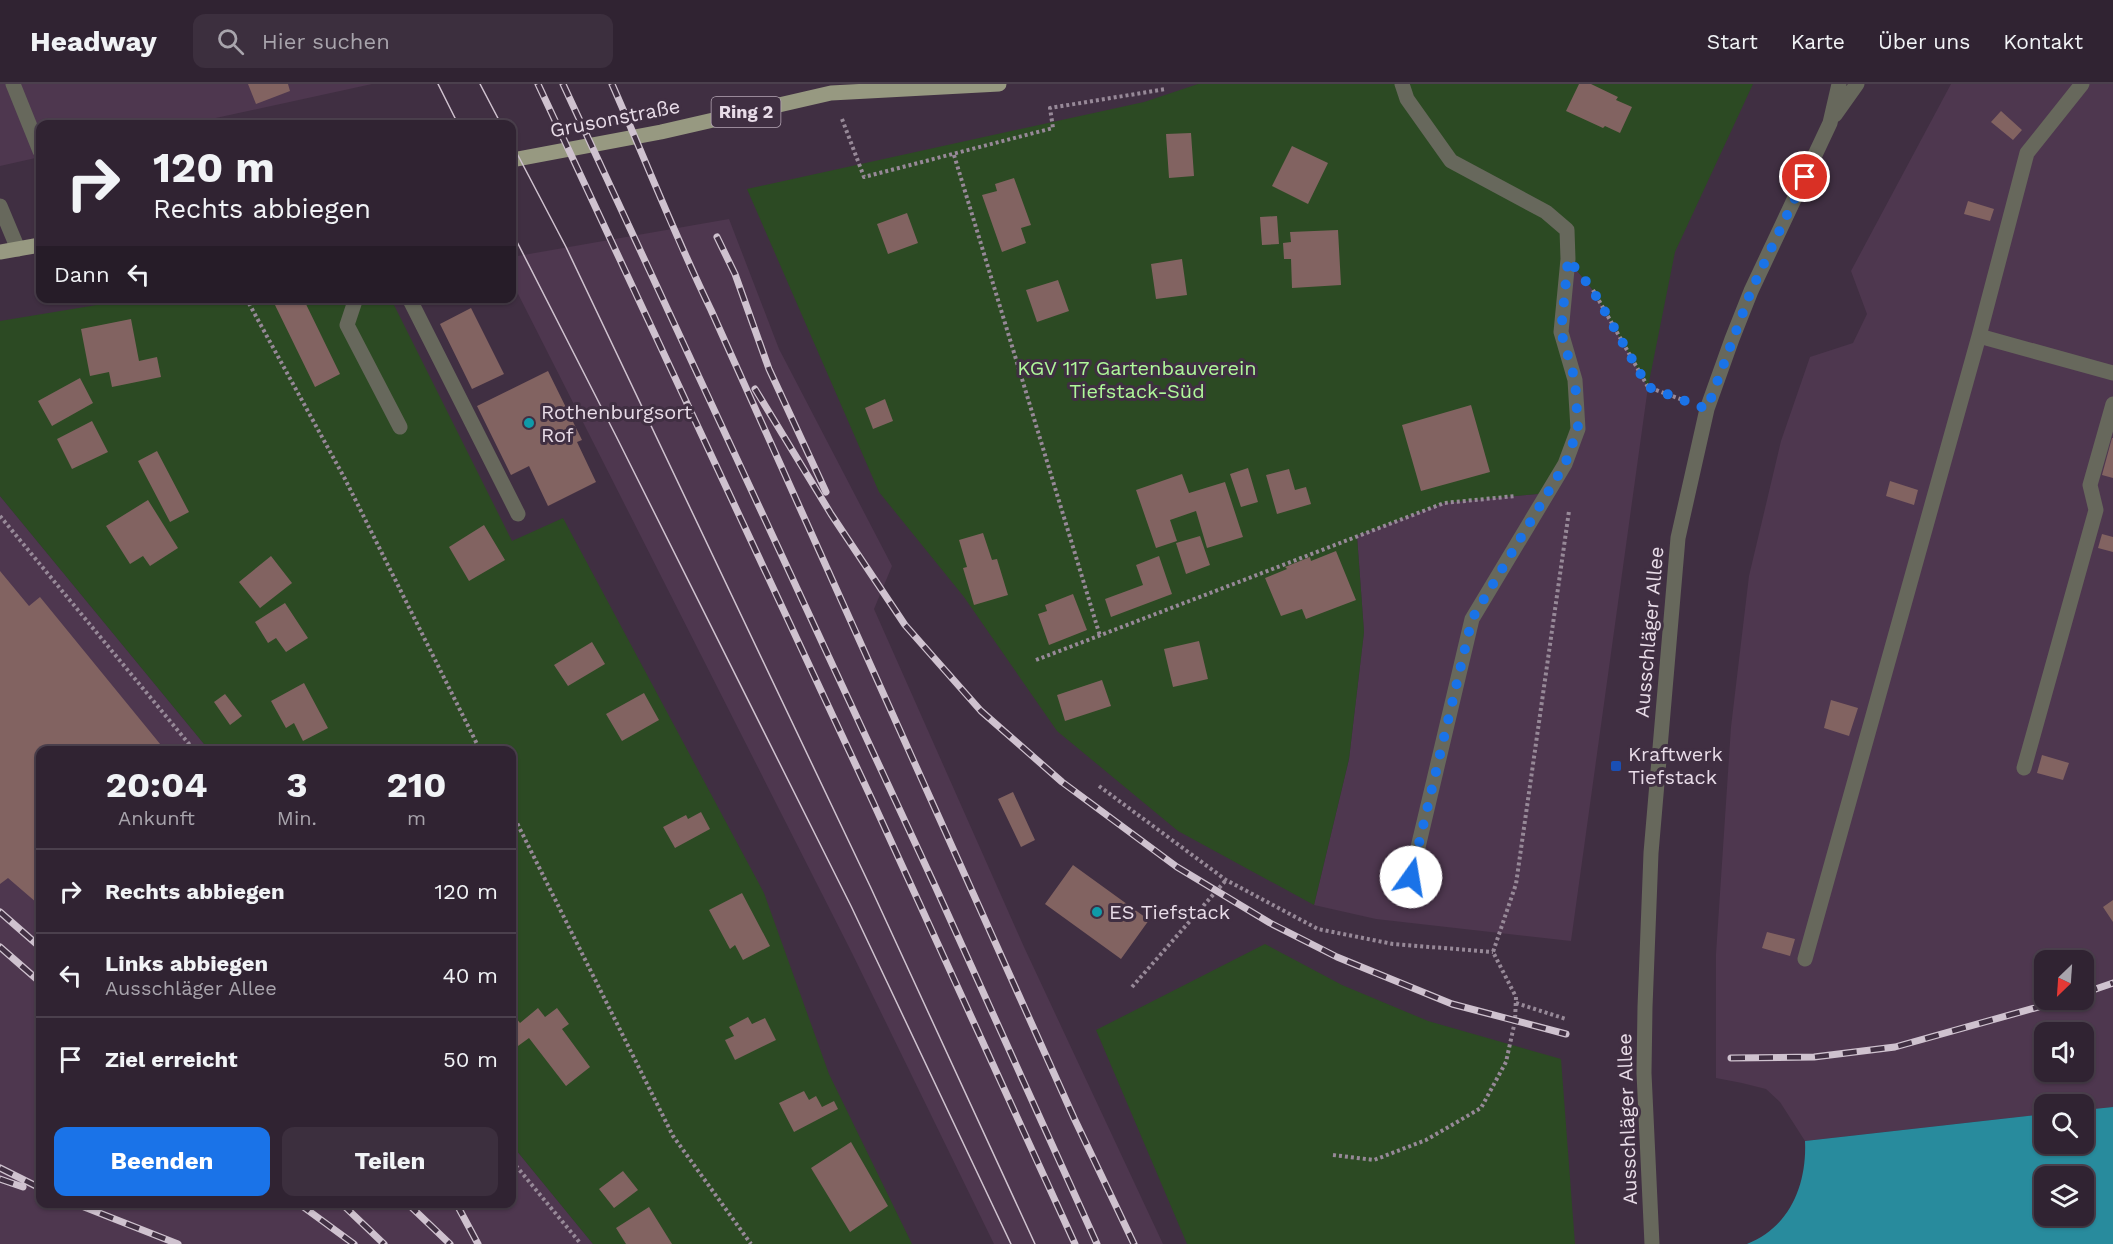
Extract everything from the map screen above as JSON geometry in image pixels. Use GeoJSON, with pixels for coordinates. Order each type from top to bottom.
{"type":"FeatureCollection","features":[{"type":"Feature","properties":{"kind":"main road","name":"Grusonstraße"},"geometry":{"type":"LineString","coordinates":[[831,93],[850,84]]}},
{"type":"Feature","properties":{"kind":"main road","name":"Grusonstraße"},"geometry":{"type":"LineString","coordinates":[[516,159],[661,132],[831,93],[999,84]]}},
{"type":"Feature","properties":{"kind":"main road"},"geometry":{"type":"LineString","coordinates":[[0,252],[36,246]]}},
{"type":"Feature","properties":{"kind":"street"},"geometry":{"type":"LineString","coordinates":[[12,84],[36,141]]}},
{"type":"Feature","properties":{"kind":"street"},"geometry":{"type":"LineString","coordinates":[[1402,84],[1407,99],[1451,162],[1546,212],[1567,230],[1568,259],[1561,332],[1575,380],[1578,429],[1565,464],[1472,619],[1411,877]]}},
{"type":"Feature","properties":{"kind":"street","name":"Ausschläger Allee"},"geometry":{"type":"LineString","coordinates":[[1830,123],[1839,84]]}},
{"type":"Feature","properties":{"kind":"street","name":"Ausschläger Allee"},"geometry":{"type":"LineString","coordinates":[[1652,1244],[1644,1073],[1651,853],[1678,538],[1707,409],[1751,291],[1830,123],[1857,84]]}},
{"type":"Feature","properties":{"kind":"street"},"geometry":{"type":"LineString","coordinates":[[1805,959],[1979,336],[2027,153],[2082,84]]}},
{"type":"Feature","properties":{"kind":"street"},"geometry":{"type":"LineString","coordinates":[[0,206],[18,249]]}},
{"type":"Feature","properties":{"kind":"street"},"geometry":{"type":"LineString","coordinates":[[354,303],[347,325],[400,428]]}},
{"type":"Feature","properties":{"kind":"street"},"geometry":{"type":"LineString","coordinates":[[412,303],[518,514]]}},
{"type":"Feature","properties":{"kind":"street"},"geometry":{"type":"LineString","coordinates":[[1979,336],[2113,373]]}},
{"type":"Feature","properties":{"kind":"street"},"geometry":{"type":"LineString","coordinates":[[2024,768],[2096,510],[2090,485],[2113,404]]}},
{"type":"Feature","properties":{"kind":"path"},"geometry":{"type":"LineString","coordinates":[[831,93],[864,177],[1053,128],[1050,108],[1166,89]]}},
{"type":"Feature","properties":{"kind":"path"},"geometry":{"type":"LineString","coordinates":[[954,155],[1100,636]]}},
{"type":"Feature","properties":{"kind":"path"},"geometry":{"type":"LineString","coordinates":[[1568,259],[1592,289],[1648,387],[1707,409]]}},
{"type":"Feature","properties":{"kind":"path"},"geometry":{"type":"LineString","coordinates":[[249,303],[345,479],[478,746]]}},
{"type":"Feature","properties":{"kind":"path"},"geometry":{"type":"LineString","coordinates":[[1036,660],[1444,503],[1548,493]]}},
{"type":"Feature","properties":{"kind":"path"},"geometry":{"type":"LineString","coordinates":[[1334,1155],[1374,1160],[1426,1140],[1481,1108],[1506,1062],[1515,1021],[1516,997],[1493,952],[1516,884],[1569,510]]}},
{"type":"Feature","properties":{"kind":"path"},"geometry":{"type":"LineString","coordinates":[[0,516],[191,746]]}},
{"type":"Feature","properties":{"kind":"path"},"geometry":{"type":"LineString","coordinates":[[1099,786],[1226,880],[1318,929],[1393,944],[1493,952]]}},
{"type":"Feature","properties":{"kind":"path"},"geometry":{"type":"LineString","coordinates":[[516,821],[674,1136],[751,1244]]}},
{"type":"Feature","properties":{"kind":"path"},"geometry":{"type":"LineString","coordinates":[[1132,987],[1226,880]]}},
{"type":"Feature","properties":{"kind":"path"},"geometry":{"type":"LineString","coordinates":[[1516,1003],[1566,1019]]}},
{"type":"Feature","properties":{"kind":"path"},"geometry":{"type":"LineString","coordinates":[[516,1166],[581,1244]]}},
{"type":"Feature","properties":{"kind":"shaded area"},"geometry":{"type":"Polygon","coordinates":[[[0,84],[372,84],[206,120],[36,120],[36,158],[0,166],[0,84]]]}},
{"type":"Feature","properties":{"kind":"shaded area","name":"Kraftwerk Tiefstack"},"geometry":{"type":"Polygon","coordinates":[[[1951,84],[2113,84],[2113,1107],[2094,1109],[2094,1094],[2034,1094],[2034,1115],[1805,1141],[1780,1102],[1766,1089],[1716,1078],[1716,954],[1731,727],[1749,576],[1781,441],[1810,357],[1853,343],[1867,314],[1851,271],[1951,84]]]}},
{"type":"Feature","properties":{"kind":"shaded area"},"geometry":{"type":"Polygon","coordinates":[[[729,219],[779,349],[892,566],[874,609],[1024,947],[1163,1244],[994,1244],[852,953],[516,290],[516,256],[729,219]]]}},
{"type":"Feature","properties":{"kind":"shaded area"},"geometry":{"type":"Polygon","coordinates":[[[1568,259],[1592,289],[1648,387],[1571,941],[1376,919],[1314,905],[1349,759],[1364,632],[1357,536],[1444,503],[1548,493],[1568,259]]]}},
{"type":"Feature","properties":{"kind":"shaded area"},"geometry":{"type":"Polygon","coordinates":[[[0,496],[206,746],[36,746],[36,1208],[516,1208],[516,1150],[593,1244],[0,1244],[0,496]]]}},
{"type":"Feature","properties":{"kind":"green space","name":"KGV 117 Gartenbauverein Tiefstack-Süd"},"geometry":{"type":"Polygon","coordinates":[[[1198,84],[1753,84],[1675,252],[1648,387],[1592,289],[1568,260],[1561,332],[1578,429],[1548,493],[1444,503],[1357,536],[1364,632],[1349,759],[1314,905],[1178,831],[1057,731],[964,597],[879,492],[747,189],[1144,102],[1198,84]]]}},
{"type":"Feature","properties":{"kind":"green space"},"geometry":{"type":"Polygon","coordinates":[[[109,303],[393,303],[512,541],[563,518],[764,893],[829,1074],[912,1244],[593,1244],[516,1150],[516,746],[206,746],[0,496],[0,321],[109,303]]]}},
{"type":"Feature","properties":{"kind":"green space"},"geometry":{"type":"Polygon","coordinates":[[[1265,944],[1342,985],[1428,1021],[1561,1059],[1575,1244],[1187,1244],[1096,1030],[1265,944]]]}},
{"type":"Feature","properties":{"kind":"water"},"geometry":{"type":"Polygon","coordinates":[[[2113,1107],[2113,1244],[1747,1244],[1774,1227],[1793,1203],[1803,1173],[1805,1141],[2034,1115],[2034,1154],[2094,1154],[2094,1109],[2113,1107]]]}},
{"type":"Feature","properties":{"kind":"building"},"geometry":{"type":"Polygon","coordinates":[[[248,84],[288,84],[290,91],[256,104],[248,84]]]}},
{"type":"Feature","properties":{"kind":"building"},"geometry":{"type":"Polygon","coordinates":[[[1579,84],[1591,84],[1618,97],[1616,100],[1632,107],[1620,133],[1566,111],[1579,84]]]}},
{"type":"Feature","properties":{"kind":"building"},"geometry":{"type":"Polygon","coordinates":[[[2001,111],[2022,130],[2013,140],[1991,122],[2001,111]]]}},
{"type":"Feature","properties":{"kind":"building"},"geometry":{"type":"Polygon","coordinates":[[[1191,133],[1194,176],[1169,178],[1166,134],[1191,133]]]}},
{"type":"Feature","properties":{"kind":"building"},"geometry":{"type":"Polygon","coordinates":[[[1292,146],[1328,163],[1308,204],[1272,186],[1292,146]]]}},
{"type":"Feature","properties":{"kind":"building"},"geometry":{"type":"Polygon","coordinates":[[[1014,178],[1031,225],[1021,228],[1026,243],[1002,252],[982,195],[997,191],[995,184],[1014,178]]]}},
{"type":"Feature","properties":{"kind":"building"},"geometry":{"type":"Polygon","coordinates":[[[1968,201],[1994,209],[1990,221],[1964,214],[1968,201]]]}},
{"type":"Feature","properties":{"kind":"building"},"geometry":{"type":"Polygon","coordinates":[[[907,213],[918,243],[888,254],[877,224],[907,213]]]}},
{"type":"Feature","properties":{"kind":"building"},"geometry":{"type":"Polygon","coordinates":[[[1277,216],[1279,244],[1262,245],[1260,217],[1277,216]]]}},
{"type":"Feature","properties":{"kind":"building"},"geometry":{"type":"Polygon","coordinates":[[[1338,230],[1341,285],[1292,288],[1291,259],[1284,259],[1283,243],[1291,242],[1290,232],[1338,230]]]}},
{"type":"Feature","properties":{"kind":"building"},"geometry":{"type":"Polygon","coordinates":[[[1182,259],[1187,295],[1156,299],[1151,264],[1182,259]]]}},
{"type":"Feature","properties":{"kind":"building"},"geometry":{"type":"Polygon","coordinates":[[[1058,280],[1069,311],[1037,322],[1026,290],[1058,280]]]}},
{"type":"Feature","properties":{"kind":"building"},"geometry":{"type":"Polygon","coordinates":[[[305,303],[340,374],[315,387],[275,305],[305,303]]]}},
{"type":"Feature","properties":{"kind":"building"},"geometry":{"type":"Polygon","coordinates":[[[471,308],[504,374],[472,389],[440,324],[471,308]]]}},
{"type":"Feature","properties":{"kind":"building"},"geometry":{"type":"Polygon","coordinates":[[[131,319],[139,361],[157,357],[161,377],[112,387],[109,372],[90,376],[81,329],[131,319]]]}},
{"type":"Feature","properties":{"kind":"building","name":"Rothenburgsort Rof"},"geometry":{"type":"Polygon","coordinates":[[[548,371],[582,440],[577,442],[596,482],[548,506],[529,466],[511,475],[477,406],[548,371]]]}},
{"type":"Feature","properties":{"kind":"building"},"geometry":{"type":"Polygon","coordinates":[[[80,378],[93,403],[52,426],[38,401],[80,378]]]}},
{"type":"Feature","properties":{"kind":"building"},"geometry":{"type":"Polygon","coordinates":[[[885,399],[893,421],[873,429],[865,408],[885,399]]]}},
{"type":"Feature","properties":{"kind":"building"},"geometry":{"type":"Polygon","coordinates":[[[1471,405],[1490,472],[1421,491],[1402,425],[1471,405]]]}},
{"type":"Feature","properties":{"kind":"building"},"geometry":{"type":"Polygon","coordinates":[[[92,421],[108,452],[72,469],[57,439],[92,421]]]}},
{"type":"Feature","properties":{"kind":"building"},"geometry":{"type":"Polygon","coordinates":[[[2113,438],[2113,478],[2102,475],[2113,438]]]}},
{"type":"Feature","properties":{"kind":"building"},"geometry":{"type":"Polygon","coordinates":[[[157,451],[189,512],[170,522],[138,461],[157,451]]]}},
{"type":"Feature","properties":{"kind":"building"},"geometry":{"type":"Polygon","coordinates":[[[1248,468],[1258,502],[1241,507],[1230,474],[1248,468]]]}},
{"type":"Feature","properties":{"kind":"building"},"geometry":{"type":"Polygon","coordinates":[[[1289,469],[1295,490],[1306,487],[1311,504],[1277,514],[1266,475],[1289,469]]]}},
{"type":"Feature","properties":{"kind":"building"},"geometry":{"type":"Polygon","coordinates":[[[1182,474],[1189,493],[1225,482],[1243,537],[1207,548],[1196,511],[1170,520],[1177,541],[1156,548],[1136,490],[1182,474]]]}},
{"type":"Feature","properties":{"kind":"building"},"geometry":{"type":"Polygon","coordinates":[[[1890,481],[1918,490],[1914,505],[1886,496],[1890,481]]]}},
{"type":"Feature","properties":{"kind":"building"},"geometry":{"type":"Polygon","coordinates":[[[148,500],[178,548],[150,566],[143,556],[130,564],[106,526],[148,500]]]}},
{"type":"Feature","properties":{"kind":"building"},"geometry":{"type":"Polygon","coordinates":[[[484,525],[505,560],[469,581],[449,547],[484,525]]]}},
{"type":"Feature","properties":{"kind":"building"},"geometry":{"type":"Polygon","coordinates":[[[983,533],[992,560],[997,559],[1008,595],[974,605],[963,568],[967,567],[959,540],[983,533]]]}},
{"type":"Feature","properties":{"kind":"building"},"geometry":{"type":"Polygon","coordinates":[[[2102,534],[2113,537],[2113,552],[2098,548],[2102,534]]]}},
{"type":"Feature","properties":{"kind":"building"},"geometry":{"type":"Polygon","coordinates":[[[1200,536],[1210,565],[1186,574],[1176,543],[1200,536]]]}},
{"type":"Feature","properties":{"kind":"building"},"geometry":{"type":"Polygon","coordinates":[[[1336,551],[1356,600],[1306,619],[1302,609],[1281,616],[1265,578],[1310,557],[1311,561],[1336,551]]]}},
{"type":"Feature","properties":{"kind":"building"},"geometry":{"type":"Polygon","coordinates":[[[271,556],[292,583],[260,608],[239,582],[271,556]]]}},
{"type":"Feature","properties":{"kind":"building"},"geometry":{"type":"Polygon","coordinates":[[[1159,556],[1172,594],[1111,617],[1105,599],[1143,585],[1136,565],[1159,556]]]}},
{"type":"Feature","properties":{"kind":"building"},"geometry":{"type":"Polygon","coordinates":[[[0,571],[29,606],[40,597],[162,746],[36,746],[36,902],[8,878],[0,884],[0,571]]]}},
{"type":"Feature","properties":{"kind":"building"},"geometry":{"type":"Polygon","coordinates":[[[1073,594],[1087,630],[1049,645],[1038,614],[1047,611],[1045,605],[1073,594]]]}},
{"type":"Feature","properties":{"kind":"building"},"geometry":{"type":"Polygon","coordinates":[[[285,603],[308,638],[286,652],[276,638],[268,643],[255,622],[285,603]]]}},
{"type":"Feature","properties":{"kind":"building"},"geometry":{"type":"Polygon","coordinates":[[[1199,641],[1208,679],[1173,687],[1164,649],[1199,641]]]}},
{"type":"Feature","properties":{"kind":"building"},"geometry":{"type":"Polygon","coordinates":[[[592,642],[605,664],[568,686],[554,665],[592,642]]]}},
{"type":"Feature","properties":{"kind":"building"},"geometry":{"type":"Polygon","coordinates":[[[1102,680],[1111,706],[1065,721],[1057,695],[1102,680]]]}},
{"type":"Feature","properties":{"kind":"building"},"geometry":{"type":"Polygon","coordinates":[[[304,683],[328,728],[303,741],[294,723],[286,728],[271,701],[304,683]]]}},
{"type":"Feature","properties":{"kind":"building"},"geometry":{"type":"Polygon","coordinates":[[[644,693],[659,720],[622,741],[606,714],[644,693]]]}},
{"type":"Feature","properties":{"kind":"building"},"geometry":{"type":"Polygon","coordinates":[[[225,694],[242,716],[230,725],[214,702],[225,694]]]}},
{"type":"Feature","properties":{"kind":"building"},"geometry":{"type":"Polygon","coordinates":[[[1831,700],[1858,708],[1849,736],[1824,728],[1831,700]]]}},
{"type":"Feature","properties":{"kind":"building"},"geometry":{"type":"Polygon","coordinates":[[[2042,755],[2069,763],[2063,780],[2037,773],[2042,755]]]}},
{"type":"Feature","properties":{"kind":"building"},"geometry":{"type":"Polygon","coordinates":[[[1013,792],[1035,840],[1021,847],[998,799],[1013,792]]]}},
{"type":"Feature","properties":{"kind":"building"},"geometry":{"type":"Polygon","coordinates":[[[701,812],[710,829],[675,848],[663,827],[686,815],[688,819],[701,812]]]}},
{"type":"Feature","properties":{"kind":"building","name":"ES Tiefstack"},"geometry":{"type":"Polygon","coordinates":[[[1073,865],[1149,920],[1121,959],[1045,904],[1073,865]]]}},
{"type":"Feature","properties":{"kind":"building"},"geometry":{"type":"Polygon","coordinates":[[[742,893],[770,946],[743,960],[735,945],[730,949],[709,910],[742,893]]]}},
{"type":"Feature","properties":{"kind":"building"},"geometry":{"type":"Polygon","coordinates":[[[2113,900],[2113,922],[2103,907],[2113,900]]]}},
{"type":"Feature","properties":{"kind":"building"},"geometry":{"type":"Polygon","coordinates":[[[1767,932],[1795,939],[1790,956],[1762,948],[1767,932]]]}},
{"type":"Feature","properties":{"kind":"building"},"geometry":{"type":"Polygon","coordinates":[[[538,1008],[545,1017],[557,1008],[569,1024],[562,1029],[590,1067],[566,1086],[529,1038],[518,1046],[516,1043],[516,1018],[520,1023],[538,1008]]]}},
{"type":"Feature","properties":{"kind":"building"},"geometry":{"type":"Polygon","coordinates":[[[748,1017],[752,1024],[765,1018],[776,1040],[735,1060],[725,1040],[734,1036],[729,1027],[748,1017]]]}},
{"type":"Feature","properties":{"kind":"building"},"geometry":{"type":"Polygon","coordinates":[[[804,1091],[809,1100],[816,1096],[822,1107],[834,1101],[838,1109],[794,1132],[779,1103],[804,1091]]]}},
{"type":"Feature","properties":{"kind":"building"},"geometry":{"type":"Polygon","coordinates":[[[851,1142],[888,1206],[850,1232],[811,1168],[851,1142]]]}},
{"type":"Feature","properties":{"kind":"building"},"geometry":{"type":"Polygon","coordinates":[[[623,1171],[638,1190],[614,1208],[599,1189],[623,1171]]]}},
{"type":"Feature","properties":{"kind":"building"},"geometry":{"type":"Polygon","coordinates":[[[649,1207],[672,1244],[626,1244],[616,1228],[649,1207]]]}},
{"type":"Feature","properties":{"kind":"tram line"},"geometry":{"type":"LineString","coordinates":[[438,84],[456,120]]}},
{"type":"Feature","properties":{"kind":"tram line"},"geometry":{"type":"LineString","coordinates":[[480,84],[499,120]]}},
{"type":"Feature","properties":{"kind":"tram line"},"geometry":{"type":"LineString","coordinates":[[516,152],[566,247],[870,886],[1035,1244]]}},
{"type":"Feature","properties":{"kind":"tram line"},"geometry":{"type":"LineString","coordinates":[[516,240],[851,906],[1011,1244]]}},
{"type":"Feature","properties":{"kind":"railway"},"geometry":{"type":"LineString","coordinates":[[538,84],[873,802],[1075,1244]]}},
{"type":"Feature","properties":{"kind":"railway"},"geometry":{"type":"LineString","coordinates":[[563,84],[936,888],[1097,1244]]}},
{"type":"Feature","properties":{"kind":"railway"},"geometry":{"type":"LineString","coordinates":[[612,84],[685,254],[1074,1118],[1134,1244]]}},
{"type":"Feature","properties":{"kind":"railway"},"geometry":{"type":"LineString","coordinates":[[717,237],[735,274],[769,369],[826,492]]}},
{"type":"Feature","properties":{"kind":"railway"},"geometry":{"type":"LineString","coordinates":[[755,389],[831,514],[905,625],[981,711],[1062,782],[1177,867],[1270,923],[1337,957],[1452,1004],[1566,1034]]}},
{"type":"Feature","properties":{"kind":"railway"},"geometry":{"type":"LineString","coordinates":[[0,912],[36,944]]}},
{"type":"Feature","properties":{"kind":"railway"},"geometry":{"type":"LineString","coordinates":[[0,947],[36,978]]}},
{"type":"Feature","properties":{"kind":"railway"},"geometry":{"type":"LineString","coordinates":[[2094,990],[2113,983]]}},
{"type":"Feature","properties":{"kind":"railway"},"geometry":{"type":"LineString","coordinates":[[1731,1058],[1814,1057],[1895,1047],[2034,1008]]}},
{"type":"Feature","properties":{"kind":"railway"},"geometry":{"type":"LineString","coordinates":[[0,1168],[36,1186]]}},
{"type":"Feature","properties":{"kind":"railway"},"geometry":{"type":"LineString","coordinates":[[0,1179],[23,1187]]}},
{"type":"Feature","properties":{"kind":"railway"},"geometry":{"type":"LineString","coordinates":[[87,1208],[178,1244]]}},
{"type":"Feature","properties":{"kind":"railway"},"geometry":{"type":"LineString","coordinates":[[305,1208],[354,1244]]}},
{"type":"Feature","properties":{"kind":"railway"},"geometry":{"type":"LineString","coordinates":[[346,1208],[384,1244]]}},
{"type":"Feature","properties":{"kind":"railway"},"geometry":{"type":"LineString","coordinates":[[412,1208],[450,1244]]}},
{"type":"Feature","properties":{"kind":"railway"},"geometry":{"type":"LineString","coordinates":[[459,1208],[478,1244]]}},
{"type":"Feature","properties":{"kind":"place","name":"Rothenburgsort Rof"},"geometry":{"type":"Point","coordinates":[529,423]}},
{"type":"Feature","properties":{"kind":"place","name":"Kraftwerk Tiefstack"},"geometry":{"type":"Point","coordinates":[1616,766]}},
{"type":"Feature","properties":{"kind":"place","name":"ES Tiefstack"},"geometry":{"type":"Point","coordinates":[1097,912]}},
{"type":"Feature","properties":{"kind":"route"},"geometry":{"type":"LineString","coordinates":[[1411,877],[1472,619],[1565,464],[1578,429],[1575,380],[1561,332],[1568,259],[1592,289],[1648,387],[1707,409],[1751,291],[1805,177]]}}]}
